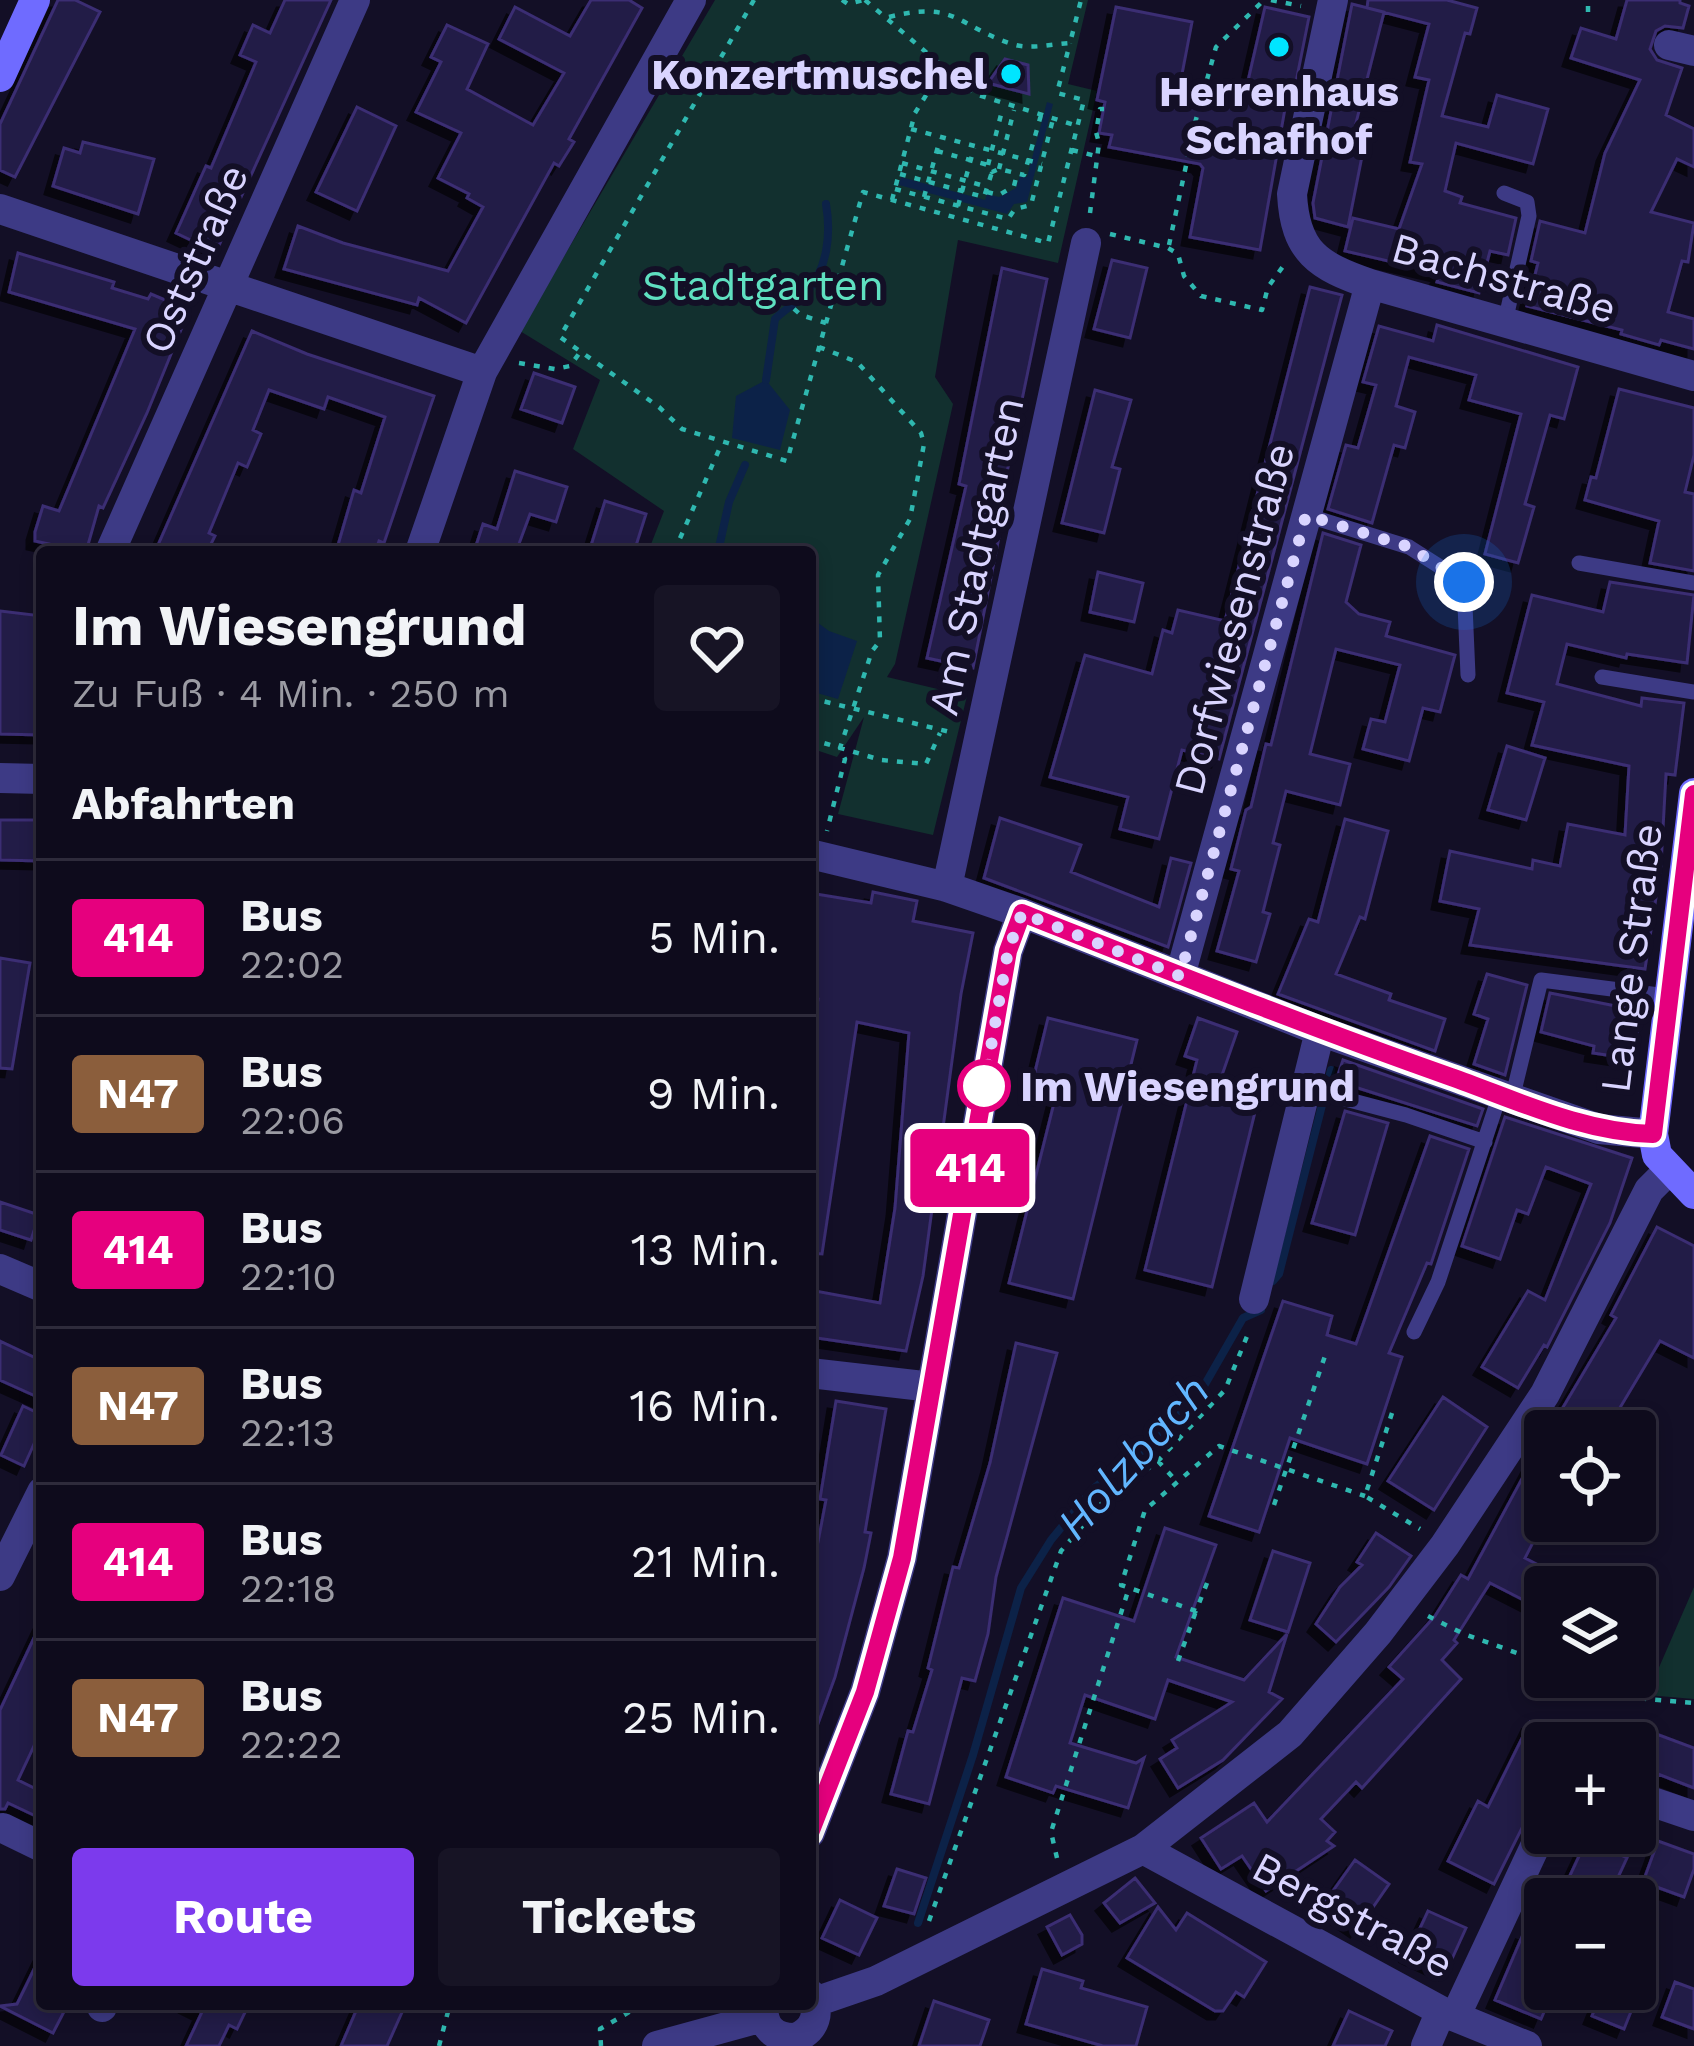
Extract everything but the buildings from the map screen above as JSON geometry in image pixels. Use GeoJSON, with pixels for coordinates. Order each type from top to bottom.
{"type":"FeatureCollection","features":[{"type":"Feature","properties":{"kind":"main road"},"geometry":{"type":"LineString","coordinates":[[0,77],[35,0]]}},
{"type":"Feature","properties":{"kind":"main road","name":"Lange Straße"},"geometry":{"type":"LineString","coordinates":[[1653,1134],[1667,996],[1685,938],[1694,793]]}},
{"type":"Feature","properties":{"kind":"main road"},"geometry":{"type":"LineString","coordinates":[[1653,1134],[1658,1155],[1694,1194]]}},
{"type":"Feature","properties":{"kind":"street","name":"Oststraße"},"geometry":{"type":"LineString","coordinates":[[113,546],[355,0]]}},
{"type":"Feature","properties":{"kind":"street"},"geometry":{"type":"LineString","coordinates":[[422,546],[487,363],[691,0]]}},
{"type":"Feature","properties":{"kind":"street"},"geometry":{"type":"LineString","coordinates":[[1302,241],[1293,218],[1292,194],[1333,0]]}},
{"type":"Feature","properties":{"kind":"street"},"geometry":{"type":"LineString","coordinates":[[0,208],[229,286],[487,363]]}},
{"type":"Feature","properties":{"kind":"street","name":"Am Stadtgarten"},"geometry":{"type":"LineString","coordinates":[[947,887],[1093,234]]}},
{"type":"Feature","properties":{"kind":"street","name":"Bachstraße"},"geometry":{"type":"LineString","coordinates":[[1302,241],[1314,258],[1334,271],[1370,284],[1694,376]]}},
{"type":"Feature","properties":{"kind":"street","name":"Dorfwiesenstraße"},"geometry":{"type":"LineString","coordinates":[[1180,976],[1370,284]]}},
{"type":"Feature","properties":{"kind":"street"},"geometry":{"type":"LineString","coordinates":[[0,778],[36,779]]}},
{"type":"Feature","properties":{"kind":"street"},"geometry":{"type":"LineString","coordinates":[[816,855],[947,887],[1022,913],[1320,1031],[1598,1129],[1653,1134]]}},
{"type":"Feature","properties":{"kind":"street"},"geometry":{"type":"LineString","coordinates":[[816,1818],[865,1692],[896,1580],[1008,951],[1022,913]]}},
{"type":"Feature","properties":{"kind":"street"},"geometry":{"type":"LineString","coordinates":[[1254,1300],[1320,1031]]}},
{"type":"Feature","properties":{"kind":"street"},"geometry":{"type":"LineString","coordinates":[[816,1997],[876,1981],[1143,1849],[1289,1734],[1445,1544],[1545,1394],[1649,1190],[1669,1170]]}},
{"type":"Feature","properties":{"kind":"street"},"geometry":{"type":"LineString","coordinates":[[0,1269],[36,1284]]}},
{"type":"Feature","properties":{"kind":"street"},"geometry":{"type":"LineString","coordinates":[[816,1374],[932,1387]]}},
{"type":"Feature","properties":{"kind":"street"},"geometry":{"type":"LineString","coordinates":[[2,1566],[36,1503]]}},
{"type":"Feature","properties":{"kind":"street"},"geometry":{"type":"LineString","coordinates":[[1656,1803],[1694,1816]]}},
{"type":"Feature","properties":{"kind":"street"},"geometry":{"type":"LineString","coordinates":[[3,1828],[36,1844]]}},
{"type":"Feature","properties":{"kind":"street","name":"Bergstraße"},"geometry":{"type":"LineString","coordinates":[[1143,1849],[1448,2014],[1527,2046]]}},
{"type":"Feature","properties":{"kind":"street"},"geometry":{"type":"LineString","coordinates":[[1426,2046],[1448,2014],[1530,1854]]}},
{"type":"Feature","properties":{"kind":"street"},"geometry":{"type":"LineString","coordinates":[[657,2046],[763,2011],[775,2034],[797,2042],[811,2028],[812,2010]]}},
{"type":"Feature","properties":{"kind":"lane"},"geometry":{"type":"LineString","coordinates":[[1504,193],[1527,202],[1529,216],[1504,322]]}},
{"type":"Feature","properties":{"kind":"lane"},"geometry":{"type":"LineString","coordinates":[[1306,515],[1409,547],[1464,582],[1468,675]]}},
{"type":"Feature","properties":{"kind":"lane"},"geometry":{"type":"LineString","coordinates":[[1579,563],[1694,583]]}},
{"type":"Feature","properties":{"kind":"lane"},"geometry":{"type":"LineString","coordinates":[[1602,676],[1694,692]]}},
{"type":"Feature","properties":{"kind":"lane"},"geometry":{"type":"LineString","coordinates":[[1414,1332],[1438,1282],[1485,1142],[1506,1097],[1540,980],[1667,996]]}},
{"type":"Feature","properties":{"kind":"lane"},"geometry":{"type":"LineString","coordinates":[[1334,1096],[1406,1114],[1485,1142]]}},
{"type":"Feature","properties":{"kind":"path"},"geometry":{"type":"LineString","coordinates":[[754,0],[560,337],[659,407],[682,430],[787,461],[862,192],[1048,243],[1084,100],[1057,93],[1081,0]]}},
{"type":"Feature","properties":{"kind":"path"},"geometry":{"type":"LineString","coordinates":[[842,0],[848,4],[865,0],[975,94],[1078,126]]}},
{"type":"Feature","properties":{"kind":"path"},"geometry":{"type":"LineString","coordinates":[[1588,0],[1588,12]]}},
{"type":"Feature","properties":{"kind":"path"},"geometry":{"type":"LineString","coordinates":[[1195,123],[1216,47],[1260,1]]}},
{"type":"Feature","properties":{"kind":"path"},"geometry":{"type":"LineString","coordinates":[[889,17],[914,5],[940,4],[1018,46],[1070,43]]}},
{"type":"Feature","properties":{"kind":"path"},"geometry":{"type":"LineString","coordinates":[[892,200],[911,129],[927,90],[943,68]]}},
{"type":"Feature","properties":{"kind":"path"},"geometry":{"type":"LineString","coordinates":[[993,169],[992,151],[1004,104]]}},
{"type":"Feature","properties":{"kind":"path"},"geometry":{"type":"LineString","coordinates":[[981,210],[1015,108]]}},
{"type":"Feature","properties":{"kind":"path"},"geometry":{"type":"LineString","coordinates":[[1104,109],[1100,109],[1096,132],[1093,234],[1168,248],[1178,254],[1184,276],[1201,296],[1262,310],[1268,286],[1302,241]]}},
{"type":"Feature","properties":{"kind":"path"},"geometry":{"type":"LineString","coordinates":[[937,151],[1024,176],[1047,117]]}},
{"type":"Feature","properties":{"kind":"path"},"geometry":{"type":"LineString","coordinates":[[895,189],[1007,219],[1015,209],[1030,205],[1047,117]]}},
{"type":"Feature","properties":{"kind":"path"},"geometry":{"type":"LineString","coordinates":[[911,129],[1040,164]]}},
{"type":"Feature","properties":{"kind":"path"},"geometry":{"type":"LineString","coordinates":[[1168,248],[1193,134]]}},
{"type":"Feature","properties":{"kind":"path"},"geometry":{"type":"LineString","coordinates":[[924,195],[940,137]]}},
{"type":"Feature","properties":{"kind":"path"},"geometry":{"type":"LineString","coordinates":[[958,205],[974,146]]}},
{"type":"Feature","properties":{"kind":"path"},"geometry":{"type":"LineString","coordinates":[[1072,150],[1096,156]]}},
{"type":"Feature","properties":{"kind":"path"},"geometry":{"type":"LineString","coordinates":[[902,164],[965,181],[986,192]]}},
{"type":"Feature","properties":{"kind":"path"},"geometry":{"type":"LineString","coordinates":[[899,174],[962,191],[999,195],[1014,186],[1017,174]]}},
{"type":"Feature","properties":{"kind":"path"},"geometry":{"type":"LineString","coordinates":[[768,295],[785,301],[792,311],[826,323]]}},
{"type":"Feature","properties":{"kind":"path"},"geometry":{"type":"LineString","coordinates":[[819,347],[857,362],[921,433],[924,444],[910,519],[878,575],[880,640],[872,651],[840,748],[845,759],[830,819]]}},
{"type":"Feature","properties":{"kind":"path"},"geometry":{"type":"LineString","coordinates":[[487,363],[555,369],[569,366],[581,351]]}},
{"type":"Feature","properties":{"kind":"path"},"geometry":{"type":"LineString","coordinates":[[677,546],[722,443]]}},
{"type":"Feature","properties":{"kind":"path"},"geometry":{"type":"LineString","coordinates":[[816,700],[940,733],[983,730]]}},
{"type":"Feature","properties":{"kind":"path"},"geometry":{"type":"LineString","coordinates":[[816,741],[881,760],[926,764],[940,733]]}},
{"type":"Feature","properties":{"kind":"path"},"geometry":{"type":"LineString","coordinates":[[926,1956],[922,1940],[1061,1551],[1102,1503],[1158,1461],[1225,1390],[1246,1343],[1254,1300]]}},
{"type":"Feature","properties":{"kind":"path"},"geometry":{"type":"LineString","coordinates":[[1274,1505],[1326,1353]]}},
{"type":"Feature","properties":{"kind":"path"},"geometry":{"type":"LineString","coordinates":[[1365,1496],[1393,1413]]}},
{"type":"Feature","properties":{"kind":"path"},"geometry":{"type":"LineString","coordinates":[[1196,1611],[1120,1586],[1145,1510],[1219,1446],[1365,1496],[1445,1544]]}},
{"type":"Feature","properties":{"kind":"path"},"geometry":{"type":"LineString","coordinates":[[1158,1461],[1177,1482]]}},
{"type":"Feature","properties":{"kind":"path"},"geometry":{"type":"LineString","coordinates":[[1178,1661],[1207,1582]]}},
{"type":"Feature","properties":{"kind":"path"},"geometry":{"type":"LineString","coordinates":[[1063,1887],[1051,1832],[1129,1588]]}},
{"type":"Feature","properties":{"kind":"path"},"geometry":{"type":"LineString","coordinates":[[1402,1602],[1463,1634],[1524,1656]]}},
{"type":"Feature","properties":{"kind":"path"},"geometry":{"type":"LineString","coordinates":[[1643,1698],[1694,1703]]}},
{"type":"Feature","properties":{"kind":"path"},"geometry":{"type":"LineString","coordinates":[[439,2046],[448,2010]]}},
{"type":"Feature","properties":{"kind":"path"},"geometry":{"type":"LineString","coordinates":[[601,2046],[600,2030],[633,2010]]}},
{"type":"Feature","properties":{"kind":"green space","name":"Stadtgarten"},"geometry":{"type":"Polygon","coordinates":[[[715,0],[1088,0],[1068,84],[1097,91],[1058,263],[958,240],[935,377],[953,404],[895,664],[887,677],[967,696],[933,835],[838,814],[864,717],[837,757],[816,750],[816,546],[650,546],[664,511],[573,449],[600,380],[520,331],[715,0]]]}},
{"type":"Feature","properties":{"kind":"green space"},"geometry":{"type":"Polygon","coordinates":[[[1694,1587],[1694,1699],[1656,1696],[1656,1674],[1694,1587]]]}},
{"type":"Feature","properties":{"kind":"water"},"geometry":{"type":"Polygon","coordinates":[[[1047,102],[1053,104],[1027,202],[1014,204],[1007,214],[899,185],[901,177],[985,200],[987,194],[999,197],[1016,188],[1020,176],[1027,177],[1047,102]]]}},
{"type":"Feature","properties":{"kind":"water"},"geometry":{"type":"Polygon","coordinates":[[[766,380],[790,410],[780,450],[732,438],[736,396],[766,380]]]}},
{"type":"Feature","properties":{"kind":"water"},"geometry":{"type":"Polygon","coordinates":[[[816,621],[857,641],[838,699],[816,693],[816,621]]]}},
{"type":"Feature","properties":{"kind":"waterway"},"geometry":{"type":"LineString","coordinates":[[766,380],[775,319],[807,292],[824,261],[826,204]]}},
{"type":"Feature","properties":{"kind":"waterway"},"geometry":{"type":"LineString","coordinates":[[719,546],[729,502],[745,465]]}},
{"type":"Feature","properties":{"kind":"waterway","name":"Holzbach"},"geometry":{"type":"LineString","coordinates":[[1273,1281],[1279,1274],[1331,1070]]}},
{"type":"Feature","properties":{"kind":"waterway","name":"Holzbach"},"geometry":{"type":"LineString","coordinates":[[918,1923],[1021,1588],[1051,1540],[1093,1489],[1157,1439],[1200,1393],[1243,1318],[1261,1310]]}},
{"type":"Feature","properties":{"kind":"bus line","name":"414"},"geometry":{"type":"LineString","coordinates":[[816,1819],[865,1692],[902,1558],[1008,951],[1022,913],[1320,1031],[1512,1099],[1598,1129],[1653,1134],[1694,794]]}},
{"type":"Feature","properties":{"kind":"place","name":"Herrenhaus Schafhof"},"geometry":{"type":"Point","coordinates":[1279,47]}},
{"type":"Feature","properties":{"kind":"place","name":"Konzertmuschel"},"geometry":{"type":"Point","coordinates":[1011,74]}},
{"type":"Feature","properties":{"kind":"place","name":"Im Wiesengrund"},"geometry":{"type":"Point","coordinates":[984,1086]}},
{"type":"Feature","properties":{"kind":"route"},"geometry":{"type":"LineString","coordinates":[[984,1086],[1008,951],[1022,913],[1180,976],[1306,515],[1409,547],[1464,582]]}}]}
